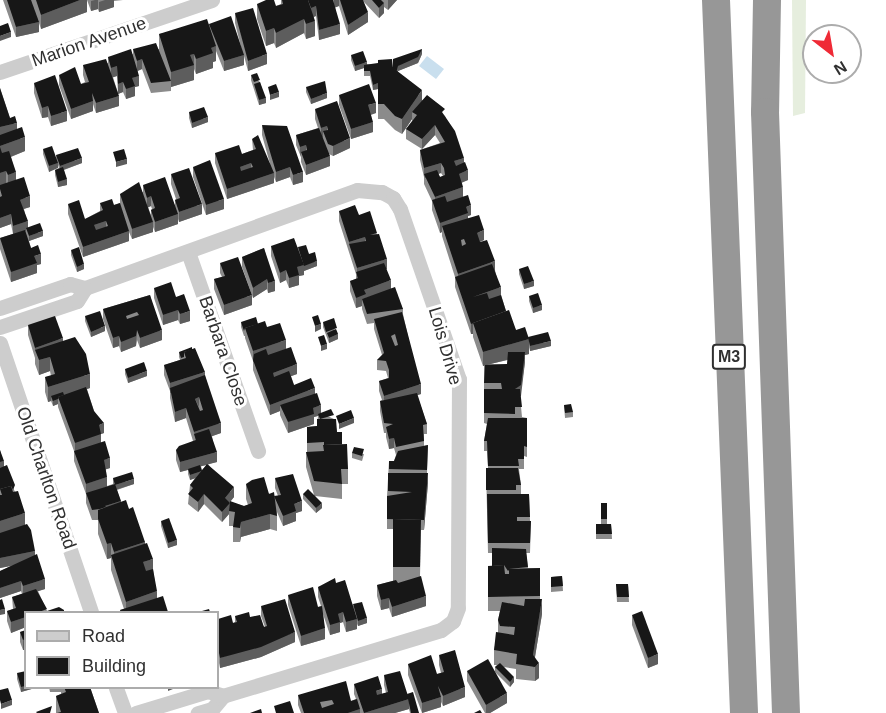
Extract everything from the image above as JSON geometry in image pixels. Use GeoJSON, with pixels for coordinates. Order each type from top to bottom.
{"type":"FeatureCollection","features":[{"type":"Feature","properties":{"kind":"highway","name":"M3"},"geometry":{"type":"LineString","coordinates":[[716,0],[744,713]]}},
{"type":"Feature","properties":{"kind":"highway","name":"M3"},"geometry":{"type":"LineString","coordinates":[[767,0],[765,112],[786,713]]}},
{"type":"Feature","properties":{"kind":"street","name":"Marion Avenue"},"geometry":{"type":"LineString","coordinates":[[0,72],[212,0]]}},
{"type":"Feature","properties":{"kind":"street","name":"Lois Drive"},"geometry":{"type":"LineString","coordinates":[[0,308],[70,284],[85,288],[357,190],[382,192],[393,198],[400,209],[459,379],[458,608],[453,621],[441,630],[223,696],[212,709],[198,713]]}},
{"type":"Feature","properties":{"kind":"street","name":"Barbara Close"},"geometry":{"type":"LineString","coordinates":[[188,252],[258,451]]}},
{"type":"Feature","properties":{"kind":"street","name":"Lois Drive"},"geometry":{"type":"LineString","coordinates":[[0,327],[77,301],[85,288]]}},
{"type":"Feature","properties":{"kind":"street","name":"Old Charlton Road"},"geometry":{"type":"LineString","coordinates":[[0,344],[3,362],[91,611]]}},
{"type":"Feature","properties":{"kind":"street"},"geometry":{"type":"LineString","coordinates":[[117,689],[125,713]]}},
{"type":"Feature","properties":{"kind":"street","name":"Lois Drive"},"geometry":{"type":"LineString","coordinates":[[136,713],[208,691],[223,696]]}},
{"type":"Feature","properties":{"kind":"green space"},"geometry":{"type":"Polygon","coordinates":[[[792,0],[806,0],[806,24],[802,24],[802,84],[805,84],[805,113],[793,116],[792,0]]]}},
{"type":"Feature","properties":{"kind":"water"},"geometry":{"type":"Polygon","coordinates":[[[427,56],[444,69],[436,79],[419,66],[427,56]]]}},
{"type":"Feature","properties":{"kind":"building"},"geometry":{"type":"Polygon","coordinates":[[[7,0],[31,0],[39,22],[16,27],[7,0]]]}},
{"type":"Feature","properties":{"kind":"building"},"geometry":{"type":"Polygon","coordinates":[[[36,0],[80,0],[41,15],[36,0]]]}},
{"type":"Feature","properties":{"kind":"building"},"geometry":{"type":"Polygon","coordinates":[[[266,0],[274,0],[276,6],[283,4],[282,0],[308,0],[315,21],[306,24],[304,19],[276,33],[274,28],[266,31],[257,4],[266,0]]]}},
{"type":"Feature","properties":{"kind":"building"},"geometry":{"type":"Polygon","coordinates":[[[308,0],[333,0],[340,24],[319,30],[316,6],[311,8],[308,0]]]}},
{"type":"Feature","properties":{"kind":"building"},"geometry":{"type":"Polygon","coordinates":[[[340,0],[363,0],[368,12],[348,25],[340,0]]]}},
{"type":"Feature","properties":{"kind":"building"},"geometry":{"type":"Polygon","coordinates":[[[372,0],[381,0],[384,3],[379,8],[372,0]]]}},
{"type":"Feature","properties":{"kind":"building"},"geometry":{"type":"Polygon","coordinates":[[[253,8],[267,54],[248,61],[235,13],[253,8]]]}},
{"type":"Feature","properties":{"kind":"building"},"geometry":{"type":"Polygon","coordinates":[[[231,16],[244,55],[224,61],[209,24],[231,16]]]}},
{"type":"Feature","properties":{"kind":"building"},"geometry":{"type":"Polygon","coordinates":[[[207,19],[216,46],[211,48],[213,53],[196,59],[194,54],[190,55],[194,65],[171,72],[159,34],[207,19]]]}},
{"type":"Feature","properties":{"kind":"building"},"geometry":{"type":"Polygon","coordinates":[[[8,23],[11,32],[0,36],[0,26],[8,23]]]}},
{"type":"Feature","properties":{"kind":"building"},"geometry":{"type":"Polygon","coordinates":[[[156,43],[171,81],[151,83],[142,59],[137,61],[133,49],[156,43]]]}},
{"type":"Feature","properties":{"kind":"building"},"geometry":{"type":"Polygon","coordinates":[[[131,49],[139,76],[132,78],[135,86],[126,89],[123,82],[118,84],[117,66],[111,68],[108,57],[131,49]]]}},
{"type":"Feature","properties":{"kind":"building"},"geometry":{"type":"Polygon","coordinates":[[[422,49],[418,57],[398,66],[397,71],[392,68],[393,59],[422,49]]]}},
{"type":"Feature","properties":{"kind":"building"},"geometry":{"type":"Polygon","coordinates":[[[363,51],[367,62],[355,66],[351,55],[363,51]]]}},
{"type":"Feature","properties":{"kind":"building"},"geometry":{"type":"Polygon","coordinates":[[[106,59],[119,96],[96,103],[92,93],[93,101],[71,109],[59,75],[75,67],[81,84],[89,82],[83,65],[106,59]]]}},
{"type":"Feature","properties":{"kind":"building"},"geometry":{"type":"Polygon","coordinates":[[[392,59],[392,67],[422,90],[402,119],[395,116],[384,104],[378,104],[378,60],[392,59]]]}},
{"type":"Feature","properties":{"kind":"building"},"geometry":{"type":"Polygon","coordinates":[[[378,63],[378,83],[373,85],[370,71],[364,71],[364,65],[378,63]]]}},
{"type":"Feature","properties":{"kind":"building"},"geometry":{"type":"Polygon","coordinates":[[[257,73],[260,80],[254,82],[251,75],[257,73]]]}},
{"type":"Feature","properties":{"kind":"building"},"geometry":{"type":"Polygon","coordinates":[[[55,75],[67,111],[51,116],[48,106],[42,108],[34,83],[55,75]]]}},
{"type":"Feature","properties":{"kind":"building"},"geometry":{"type":"Polygon","coordinates":[[[325,81],[327,93],[311,99],[306,87],[325,81]]]}},
{"type":"Feature","properties":{"kind":"building"},"geometry":{"type":"Polygon","coordinates":[[[260,82],[266,98],[259,100],[254,84],[260,82]]]}},
{"type":"Feature","properties":{"kind":"building"},"geometry":{"type":"Polygon","coordinates":[[[276,84],[279,92],[270,95],[268,87],[276,84]]]}},
{"type":"Feature","properties":{"kind":"building"},"geometry":{"type":"Polygon","coordinates":[[[369,84],[376,103],[368,105],[373,122],[351,129],[339,95],[369,84]]]}},
{"type":"Feature","properties":{"kind":"building"},"geometry":{"type":"Polygon","coordinates":[[[0,88],[10,118],[15,116],[17,123],[0,127],[0,88]]]}},
{"type":"Feature","properties":{"kind":"building"},"geometry":{"type":"Polygon","coordinates":[[[427,95],[445,109],[442,112],[455,131],[464,158],[454,161],[456,166],[465,162],[468,170],[459,174],[463,187],[435,197],[424,174],[437,170],[440,177],[445,175],[444,168],[441,163],[424,168],[420,150],[445,142],[435,125],[422,139],[406,129],[417,115],[412,112],[427,95]]]}},
{"type":"Feature","properties":{"kind":"building"},"geometry":{"type":"Polygon","coordinates":[[[337,101],[350,138],[333,146],[328,144],[323,131],[328,130],[327,126],[321,128],[315,109],[337,101]]]}},
{"type":"Feature","properties":{"kind":"building"},"geometry":{"type":"Polygon","coordinates":[[[204,107],[208,117],[192,123],[189,112],[204,107]]]}},
{"type":"Feature","properties":{"kind":"building"},"geometry":{"type":"Polygon","coordinates":[[[262,125],[287,126],[303,172],[293,175],[290,167],[276,172],[262,125]]]}},
{"type":"Feature","properties":{"kind":"building"},"geometry":{"type":"Polygon","coordinates":[[[22,127],[25,137],[0,146],[0,135],[22,127]]]}},
{"type":"Feature","properties":{"kind":"building"},"geometry":{"type":"Polygon","coordinates":[[[319,128],[330,156],[306,165],[301,152],[307,150],[306,145],[300,147],[296,135],[319,128]]]}},
{"type":"Feature","properties":{"kind":"building"},"geometry":{"type":"Polygon","coordinates":[[[258,135],[274,173],[227,189],[215,153],[239,145],[242,154],[256,149],[252,139],[258,135]],[[251,163],[240,167],[241,171],[253,167],[251,163]]]}},
{"type":"Feature","properties":{"kind":"building"},"geometry":{"type":"Polygon","coordinates":[[[52,146],[58,163],[49,166],[43,149],[52,146]]]}},
{"type":"Feature","properties":{"kind":"building"},"geometry":{"type":"Polygon","coordinates":[[[0,147],[2,153],[9,151],[16,172],[8,175],[6,171],[0,173],[0,147]]]}},
{"type":"Feature","properties":{"kind":"building"},"geometry":{"type":"Polygon","coordinates":[[[78,148],[82,158],[60,166],[56,155],[78,148]]]}},
{"type":"Feature","properties":{"kind":"building"},"geometry":{"type":"Polygon","coordinates":[[[124,149],[127,159],[116,162],[113,152],[124,149]]]}},
{"type":"Feature","properties":{"kind":"building"},"geometry":{"type":"Polygon","coordinates":[[[210,160],[224,199],[206,205],[193,167],[210,160]]]}},
{"type":"Feature","properties":{"kind":"building"},"geometry":{"type":"Polygon","coordinates":[[[63,167],[67,179],[58,182],[55,170],[63,167]]]}},
{"type":"Feature","properties":{"kind":"building"},"geometry":{"type":"Polygon","coordinates":[[[189,168],[202,204],[179,212],[175,200],[180,198],[171,174],[189,168]]]}},
{"type":"Feature","properties":{"kind":"building"},"geometry":{"type":"Polygon","coordinates":[[[24,177],[30,196],[20,200],[28,221],[13,226],[11,214],[0,218],[0,197],[2,196],[0,185],[24,177]]]}},
{"type":"Feature","properties":{"kind":"building"},"geometry":{"type":"Polygon","coordinates":[[[165,177],[178,214],[155,222],[151,210],[155,208],[151,196],[147,198],[143,185],[165,177]]]}},
{"type":"Feature","properties":{"kind":"building"},"geometry":{"type":"Polygon","coordinates":[[[139,182],[153,222],[132,229],[120,194],[139,182]]]}},
{"type":"Feature","properties":{"kind":"building"},"geometry":{"type":"Polygon","coordinates":[[[468,195],[471,205],[466,207],[468,213],[440,223],[432,200],[445,196],[447,202],[468,195]]]}},
{"type":"Feature","properties":{"kind":"building"},"geometry":{"type":"Polygon","coordinates":[[[112,199],[114,205],[120,203],[129,231],[83,247],[68,204],[79,200],[85,219],[103,210],[100,203],[112,199]],[[106,221],[94,225],[96,230],[108,226],[106,221]]]}},
{"type":"Feature","properties":{"kind":"building"},"geometry":{"type":"Polygon","coordinates":[[[355,205],[359,215],[370,211],[377,233],[370,235],[379,234],[387,259],[357,268],[349,244],[366,241],[365,237],[349,242],[339,211],[355,205]]]}},
{"type":"Feature","properties":{"kind":"building"},"geometry":{"type":"Polygon","coordinates":[[[479,215],[484,230],[477,233],[480,242],[487,240],[495,261],[458,274],[442,226],[479,215]]]}},
{"type":"Feature","properties":{"kind":"building"},"geometry":{"type":"Polygon","coordinates":[[[40,223],[43,231],[29,236],[26,228],[40,223]]]}},
{"type":"Feature","properties":{"kind":"building"},"geometry":{"type":"Polygon","coordinates":[[[25,230],[31,248],[38,245],[41,254],[34,256],[37,263],[11,272],[0,238],[25,230]]]}},
{"type":"Feature","properties":{"kind":"building"},"geometry":{"type":"Polygon","coordinates":[[[294,238],[304,265],[297,267],[299,275],[289,278],[286,270],[280,273],[271,246],[294,238]]]}},
{"type":"Feature","properties":{"kind":"building"},"geometry":{"type":"Polygon","coordinates":[[[306,245],[309,254],[315,252],[317,261],[304,266],[298,247],[306,245]]]}},
{"type":"Feature","properties":{"kind":"building"},"geometry":{"type":"Polygon","coordinates":[[[79,247],[84,264],[77,267],[71,250],[79,247]]]}},
{"type":"Feature","properties":{"kind":"building"},"geometry":{"type":"Polygon","coordinates":[[[264,248],[275,281],[268,283],[267,279],[253,288],[242,257],[264,248]]]}},
{"type":"Feature","properties":{"kind":"building"},"geometry":{"type":"Polygon","coordinates":[[[238,257],[252,295],[224,305],[214,279],[225,276],[220,263],[238,257]]]}},
{"type":"Feature","properties":{"kind":"building"},"geometry":{"type":"Polygon","coordinates":[[[384,263],[391,280],[364,290],[366,294],[356,298],[350,281],[358,278],[356,272],[384,263]]]}},
{"type":"Feature","properties":{"kind":"building"},"geometry":{"type":"Polygon","coordinates":[[[492,264],[501,287],[473,297],[487,293],[489,299],[501,295],[506,311],[471,324],[455,277],[492,264]]]}},
{"type":"Feature","properties":{"kind":"building"},"geometry":{"type":"Polygon","coordinates":[[[528,266],[534,281],[524,284],[519,269],[528,266]]]}},
{"type":"Feature","properties":{"kind":"building"},"geometry":{"type":"Polygon","coordinates":[[[171,282],[176,297],[184,294],[190,311],[180,314],[178,310],[163,315],[154,288],[171,282]]]}},
{"type":"Feature","properties":{"kind":"building"},"geometry":{"type":"Polygon","coordinates":[[[395,287],[403,309],[367,314],[362,299],[395,287]]]}},
{"type":"Feature","properties":{"kind":"building"},"geometry":{"type":"Polygon","coordinates":[[[538,293],[542,305],[533,308],[529,296],[538,293]]]}},
{"type":"Feature","properties":{"kind":"building"},"geometry":{"type":"Polygon","coordinates":[[[150,295],[162,330],[140,338],[137,330],[136,336],[121,342],[119,336],[113,338],[103,309],[150,295]],[[137,312],[126,316],[127,319],[139,315],[137,312]]]}},
{"type":"Feature","properties":{"kind":"building"},"geometry":{"type":"Polygon","coordinates":[[[509,310],[516,330],[525,327],[529,339],[483,352],[473,323],[509,310]]]}},
{"type":"Feature","properties":{"kind":"building"},"geometry":{"type":"Polygon","coordinates":[[[100,311],[105,326],[91,332],[85,316],[100,311]]]}},
{"type":"Feature","properties":{"kind":"building"},"geometry":{"type":"Polygon","coordinates":[[[402,312],[421,384],[384,396],[379,381],[389,378],[389,370],[386,361],[377,360],[384,353],[374,319],[402,312]],[[395,334],[391,336],[395,346],[398,345],[395,334]]]}},
{"type":"Feature","properties":{"kind":"building"},"geometry":{"type":"Polygon","coordinates":[[[318,315],[321,324],[315,326],[312,317],[318,315]]]}},
{"type":"Feature","properties":{"kind":"building"},"geometry":{"type":"Polygon","coordinates":[[[55,316],[63,338],[35,348],[28,325],[55,316]]]}},
{"type":"Feature","properties":{"kind":"building"},"geometry":{"type":"Polygon","coordinates":[[[256,317],[258,324],[245,328],[244,331],[241,322],[256,317]]]}},
{"type":"Feature","properties":{"kind":"building"},"geometry":{"type":"Polygon","coordinates":[[[334,318],[337,328],[326,332],[323,322],[334,318]]]}},
{"type":"Feature","properties":{"kind":"building"},"geometry":{"type":"Polygon","coordinates":[[[265,321],[267,327],[280,323],[286,340],[253,351],[245,328],[265,321]]]}},
{"type":"Feature","properties":{"kind":"building"},"geometry":{"type":"Polygon","coordinates":[[[336,329],[338,334],[329,338],[327,333],[336,329]]]}},
{"type":"Feature","properties":{"kind":"building"},"geometry":{"type":"Polygon","coordinates":[[[548,332],[551,341],[530,346],[528,337],[548,332]]]}},
{"type":"Feature","properties":{"kind":"building"},"geometry":{"type":"Polygon","coordinates":[[[324,335],[327,344],[321,346],[318,337],[324,335]]]}},
{"type":"Feature","properties":{"kind":"building"},"geometry":{"type":"Polygon","coordinates":[[[75,337],[86,354],[90,374],[48,387],[45,377],[55,374],[50,357],[39,360],[35,350],[75,337]]]}},
{"type":"Feature","properties":{"kind":"building"},"geometry":{"type":"Polygon","coordinates":[[[192,347],[192,350],[184,352],[184,357],[181,358],[179,352],[192,347]]]}},
{"type":"Feature","properties":{"kind":"building"},"geometry":{"type":"Polygon","coordinates":[[[291,347],[297,364],[273,373],[274,377],[289,371],[294,385],[311,378],[315,388],[270,405],[253,360],[254,354],[266,349],[268,355],[291,347]]]}},
{"type":"Feature","properties":{"kind":"building"},"geometry":{"type":"Polygon","coordinates":[[[195,348],[205,372],[170,383],[164,365],[186,358],[184,352],[195,348]]]}},
{"type":"Feature","properties":{"kind":"building"},"geometry":{"type":"Polygon","coordinates":[[[508,352],[525,352],[521,385],[515,389],[520,389],[522,407],[515,407],[515,414],[484,413],[484,389],[502,389],[501,383],[484,383],[485,365],[507,364],[508,352]]]}},
{"type":"Feature","properties":{"kind":"building"},"geometry":{"type":"Polygon","coordinates":[[[144,362],[147,371],[128,378],[125,369],[144,362]]]}},
{"type":"Feature","properties":{"kind":"building"},"geometry":{"type":"Polygon","coordinates":[[[205,375],[221,423],[194,432],[186,408],[175,412],[170,388],[205,375]],[[199,397],[195,399],[200,411],[203,410],[199,397]]]}},
{"type":"Feature","properties":{"kind":"building"},"geometry":{"type":"Polygon","coordinates":[[[86,387],[94,411],[104,423],[99,425],[101,434],[75,443],[58,397],[86,387]]]}},
{"type":"Feature","properties":{"kind":"building"},"geometry":{"type":"Polygon","coordinates":[[[63,392],[64,395],[53,401],[51,396],[63,392]]]}},
{"type":"Feature","properties":{"kind":"building"},"geometry":{"type":"Polygon","coordinates":[[[317,393],[321,405],[313,408],[314,414],[288,422],[280,405],[317,393]]]}},
{"type":"Feature","properties":{"kind":"building"},"geometry":{"type":"Polygon","coordinates":[[[417,393],[427,424],[423,425],[424,441],[396,447],[394,438],[389,439],[386,427],[393,424],[384,423],[380,401],[417,393]]]}},
{"type":"Feature","properties":{"kind":"building"},"geometry":{"type":"Polygon","coordinates":[[[571,404],[573,412],[565,413],[564,405],[571,404]]]}},
{"type":"Feature","properties":{"kind":"building"},"geometry":{"type":"Polygon","coordinates":[[[331,409],[334,415],[320,419],[318,414],[331,409]]]}},
{"type":"Feature","properties":{"kind":"building"},"geometry":{"type":"Polygon","coordinates":[[[351,410],[354,418],[339,424],[336,416],[351,410]]]}},
{"type":"Feature","properties":{"kind":"building"},"geometry":{"type":"Polygon","coordinates":[[[488,418],[527,418],[527,447],[524,446],[524,459],[518,459],[519,466],[488,466],[487,441],[484,441],[488,418]]]}},
{"type":"Feature","properties":{"kind":"building"},"geometry":{"type":"Polygon","coordinates":[[[317,419],[336,419],[337,432],[342,432],[342,444],[307,443],[307,427],[317,426],[317,419]]]}},
{"type":"Feature","properties":{"kind":"building"},"geometry":{"type":"Polygon","coordinates":[[[209,429],[217,452],[180,462],[176,450],[179,446],[196,440],[194,434],[209,429]]]}},
{"type":"Feature","properties":{"kind":"building"},"geometry":{"type":"Polygon","coordinates":[[[105,441],[110,458],[104,460],[107,477],[86,484],[74,451],[105,441]]]}},
{"type":"Feature","properties":{"kind":"building"},"geometry":{"type":"Polygon","coordinates":[[[347,444],[348,469],[341,469],[342,484],[314,481],[306,452],[324,451],[323,445],[347,444]]]}},
{"type":"Feature","properties":{"kind":"building"},"geometry":{"type":"Polygon","coordinates":[[[428,445],[427,470],[389,469],[389,461],[394,461],[398,451],[428,445]]]}},
{"type":"Feature","properties":{"kind":"building"},"geometry":{"type":"Polygon","coordinates":[[[354,447],[364,449],[362,456],[352,453],[354,447]]]}},
{"type":"Feature","properties":{"kind":"building"},"geometry":{"type":"Polygon","coordinates":[[[0,450],[4,461],[0,462],[0,450]]]}},
{"type":"Feature","properties":{"kind":"building"},"geometry":{"type":"Polygon","coordinates":[[[207,464],[234,487],[225,498],[230,503],[222,512],[204,494],[198,502],[188,494],[193,488],[190,485],[207,464]]]}},
{"type":"Feature","properties":{"kind":"building"},"geometry":{"type":"Polygon","coordinates":[[[7,465],[15,485],[13,490],[11,486],[0,489],[0,468],[7,465]]]}},
{"type":"Feature","properties":{"kind":"building"},"geometry":{"type":"Polygon","coordinates":[[[200,465],[202,471],[190,475],[188,469],[200,465]]]}},
{"type":"Feature","properties":{"kind":"building"},"geometry":{"type":"Polygon","coordinates":[[[486,468],[518,468],[521,485],[516,485],[516,490],[486,490],[486,468]]]}},
{"type":"Feature","properties":{"kind":"building"},"geometry":{"type":"Polygon","coordinates":[[[132,472],[134,479],[115,485],[113,478],[132,472]]]}},
{"type":"Feature","properties":{"kind":"building"},"geometry":{"type":"Polygon","coordinates":[[[388,473],[428,473],[424,520],[387,519],[387,496],[412,492],[388,491],[388,473]]]}},
{"type":"Feature","properties":{"kind":"building"},"geometry":{"type":"Polygon","coordinates":[[[293,474],[302,501],[294,504],[296,511],[283,516],[274,496],[281,495],[275,478],[293,474]]]}},
{"type":"Feature","properties":{"kind":"building"},"geometry":{"type":"Polygon","coordinates":[[[264,477],[269,494],[274,492],[277,516],[270,514],[241,522],[240,528],[233,527],[235,512],[229,511],[230,501],[244,506],[252,503],[246,484],[264,477]]]}},
{"type":"Feature","properties":{"kind":"building"},"geometry":{"type":"Polygon","coordinates":[[[115,484],[121,501],[92,510],[86,493],[115,484]]]}},
{"type":"Feature","properties":{"kind":"building"},"geometry":{"type":"Polygon","coordinates":[[[11,486],[13,492],[18,491],[25,513],[0,521],[0,495],[2,495],[0,489],[11,486]]]}},
{"type":"Feature","properties":{"kind":"building"},"geometry":{"type":"Polygon","coordinates":[[[308,489],[322,503],[316,508],[303,494],[308,489]]]}},
{"type":"Feature","properties":{"kind":"building"},"geometry":{"type":"Polygon","coordinates":[[[487,494],[529,494],[530,517],[517,517],[517,521],[531,521],[530,543],[488,543],[487,494]]]}},
{"type":"Feature","properties":{"kind":"building"},"geometry":{"type":"Polygon","coordinates":[[[126,500],[129,509],[133,507],[145,542],[114,552],[111,543],[107,544],[98,519],[98,510],[126,500]]]}},
{"type":"Feature","properties":{"kind":"building"},"geometry":{"type":"Polygon","coordinates":[[[601,503],[607,503],[607,519],[601,519],[601,503]]]}},
{"type":"Feature","properties":{"kind":"building"},"geometry":{"type":"Polygon","coordinates":[[[169,518],[177,540],[168,543],[161,521],[169,518]]]}},
{"type":"Feature","properties":{"kind":"building"},"geometry":{"type":"Polygon","coordinates":[[[393,519],[421,520],[420,567],[393,567],[393,519]]]}},
{"type":"Feature","properties":{"kind":"building"},"geometry":{"type":"Polygon","coordinates":[[[27,524],[31,530],[35,551],[0,558],[0,533],[27,524]]]}},
{"type":"Feature","properties":{"kind":"building"},"geometry":{"type":"Polygon","coordinates":[[[596,524],[611,524],[612,534],[596,534],[596,524]]]}},
{"type":"Feature","properties":{"kind":"building"},"geometry":{"type":"Polygon","coordinates":[[[147,543],[153,559],[143,562],[146,571],[153,569],[157,591],[126,602],[111,555],[147,543]]]}},
{"type":"Feature","properties":{"kind":"building"},"geometry":{"type":"Polygon","coordinates":[[[492,548],[526,549],[528,567],[508,571],[504,565],[492,566],[492,548]]]}},
{"type":"Feature","properties":{"kind":"building"},"geometry":{"type":"Polygon","coordinates":[[[37,554],[45,579],[23,586],[21,581],[0,588],[0,571],[37,554]]]}},
{"type":"Feature","properties":{"kind":"building"},"geometry":{"type":"Polygon","coordinates":[[[504,565],[505,574],[509,574],[509,569],[540,568],[540,596],[488,597],[488,566],[504,565]]]}},
{"type":"Feature","properties":{"kind":"building"},"geometry":{"type":"Polygon","coordinates":[[[421,576],[426,596],[392,607],[389,598],[381,600],[377,585],[396,580],[398,583],[421,576]]]}},
{"type":"Feature","properties":{"kind":"building"},"geometry":{"type":"Polygon","coordinates":[[[562,576],[563,586],[551,587],[551,577],[562,576]]]}},
{"type":"Feature","properties":{"kind":"building"},"geometry":{"type":"Polygon","coordinates":[[[335,578],[336,583],[345,580],[357,619],[346,622],[343,612],[338,614],[340,622],[330,625],[318,587],[335,578]]]}},
{"type":"Feature","properties":{"kind":"building"},"geometry":{"type":"Polygon","coordinates":[[[616,584],[628,584],[629,597],[617,597],[616,584]]]}},
{"type":"Feature","properties":{"kind":"building"},"geometry":{"type":"Polygon","coordinates":[[[313,587],[318,607],[322,606],[325,628],[301,636],[288,595],[313,587]]]}},
{"type":"Feature","properties":{"kind":"building"},"geometry":{"type":"Polygon","coordinates":[[[36,589],[47,609],[24,611],[24,618],[11,622],[7,611],[16,608],[12,597],[36,589]]]}},
{"type":"Feature","properties":{"kind":"building"},"geometry":{"type":"Polygon","coordinates":[[[163,596],[168,611],[120,611],[163,596]]]}},
{"type":"Feature","properties":{"kind":"building"},"geometry":{"type":"Polygon","coordinates":[[[2,599],[5,609],[0,610],[0,600],[2,599]]]}},
{"type":"Feature","properties":{"kind":"building"},"geometry":{"type":"Polygon","coordinates":[[[285,599],[295,632],[261,647],[220,658],[219,619],[231,615],[233,623],[237,622],[235,616],[249,612],[250,617],[260,615],[264,627],[267,626],[261,606],[285,599]]]}},
{"type":"Feature","properties":{"kind":"building"},"geometry":{"type":"Polygon","coordinates":[[[525,599],[542,599],[533,655],[539,663],[535,667],[516,664],[517,654],[494,650],[496,632],[514,635],[515,627],[500,626],[498,620],[502,602],[524,606],[525,599]]]}},
{"type":"Feature","properties":{"kind":"building"},"geometry":{"type":"Polygon","coordinates":[[[362,602],[367,618],[358,621],[353,604],[362,602]]]}},
{"type":"Feature","properties":{"kind":"building"},"geometry":{"type":"Polygon","coordinates":[[[59,607],[64,610],[64,611],[47,611],[59,607]]]}},
{"type":"Feature","properties":{"kind":"building"},"geometry":{"type":"Polygon","coordinates":[[[642,611],[658,654],[648,658],[632,615],[642,611]]]}},
{"type":"Feature","properties":{"kind":"building"},"geometry":{"type":"Polygon","coordinates":[[[24,631],[24,640],[23,640],[20,632],[24,631]]]}},
{"type":"Feature","properties":{"kind":"building"},"geometry":{"type":"Polygon","coordinates":[[[455,650],[465,687],[443,696],[438,686],[441,697],[422,703],[408,664],[431,655],[437,674],[444,672],[439,655],[455,650]]]}},
{"type":"Feature","properties":{"kind":"building"},"geometry":{"type":"Polygon","coordinates":[[[488,659],[507,693],[486,705],[467,671],[488,659]]]}},
{"type":"Feature","properties":{"kind":"building"},"geometry":{"type":"Polygon","coordinates":[[[500,663],[514,677],[510,682],[495,667],[500,663]]]}},
{"type":"Feature","properties":{"kind":"building"},"geometry":{"type":"Polygon","coordinates":[[[24,671],[24,686],[21,687],[17,673],[24,671]]]}},
{"type":"Feature","properties":{"kind":"building"},"geometry":{"type":"Polygon","coordinates":[[[400,671],[409,699],[364,713],[354,684],[378,676],[382,689],[376,691],[377,695],[388,692],[384,675],[400,671]]]}},
{"type":"Feature","properties":{"kind":"building"},"geometry":{"type":"Polygon","coordinates":[[[346,681],[351,701],[357,699],[360,709],[348,713],[304,713],[298,695],[346,681]],[[332,700],[320,702],[322,708],[334,704],[332,700]]]}},
{"type":"Feature","properties":{"kind":"building"},"geometry":{"type":"Polygon","coordinates":[[[8,688],[12,700],[1,704],[0,690],[8,688]]]}},
{"type":"Feature","properties":{"kind":"building"},"geometry":{"type":"Polygon","coordinates":[[[65,689],[91,689],[99,713],[57,713],[61,712],[56,696],[66,692],[65,689]]]}},
{"type":"Feature","properties":{"kind":"building"},"geometry":{"type":"Polygon","coordinates":[[[413,692],[419,713],[411,713],[407,694],[413,692]]]}},
{"type":"Feature","properties":{"kind":"building"},"geometry":{"type":"Polygon","coordinates":[[[290,701],[294,713],[276,713],[274,706],[290,701]]]}},
{"type":"Feature","properties":{"kind":"building"},"geometry":{"type":"Polygon","coordinates":[[[52,706],[50,713],[36,712],[52,706]]]}},
{"type":"Feature","properties":{"kind":"building"},"geometry":{"type":"Polygon","coordinates":[[[261,709],[262,713],[250,713],[261,709]]]}}]}
